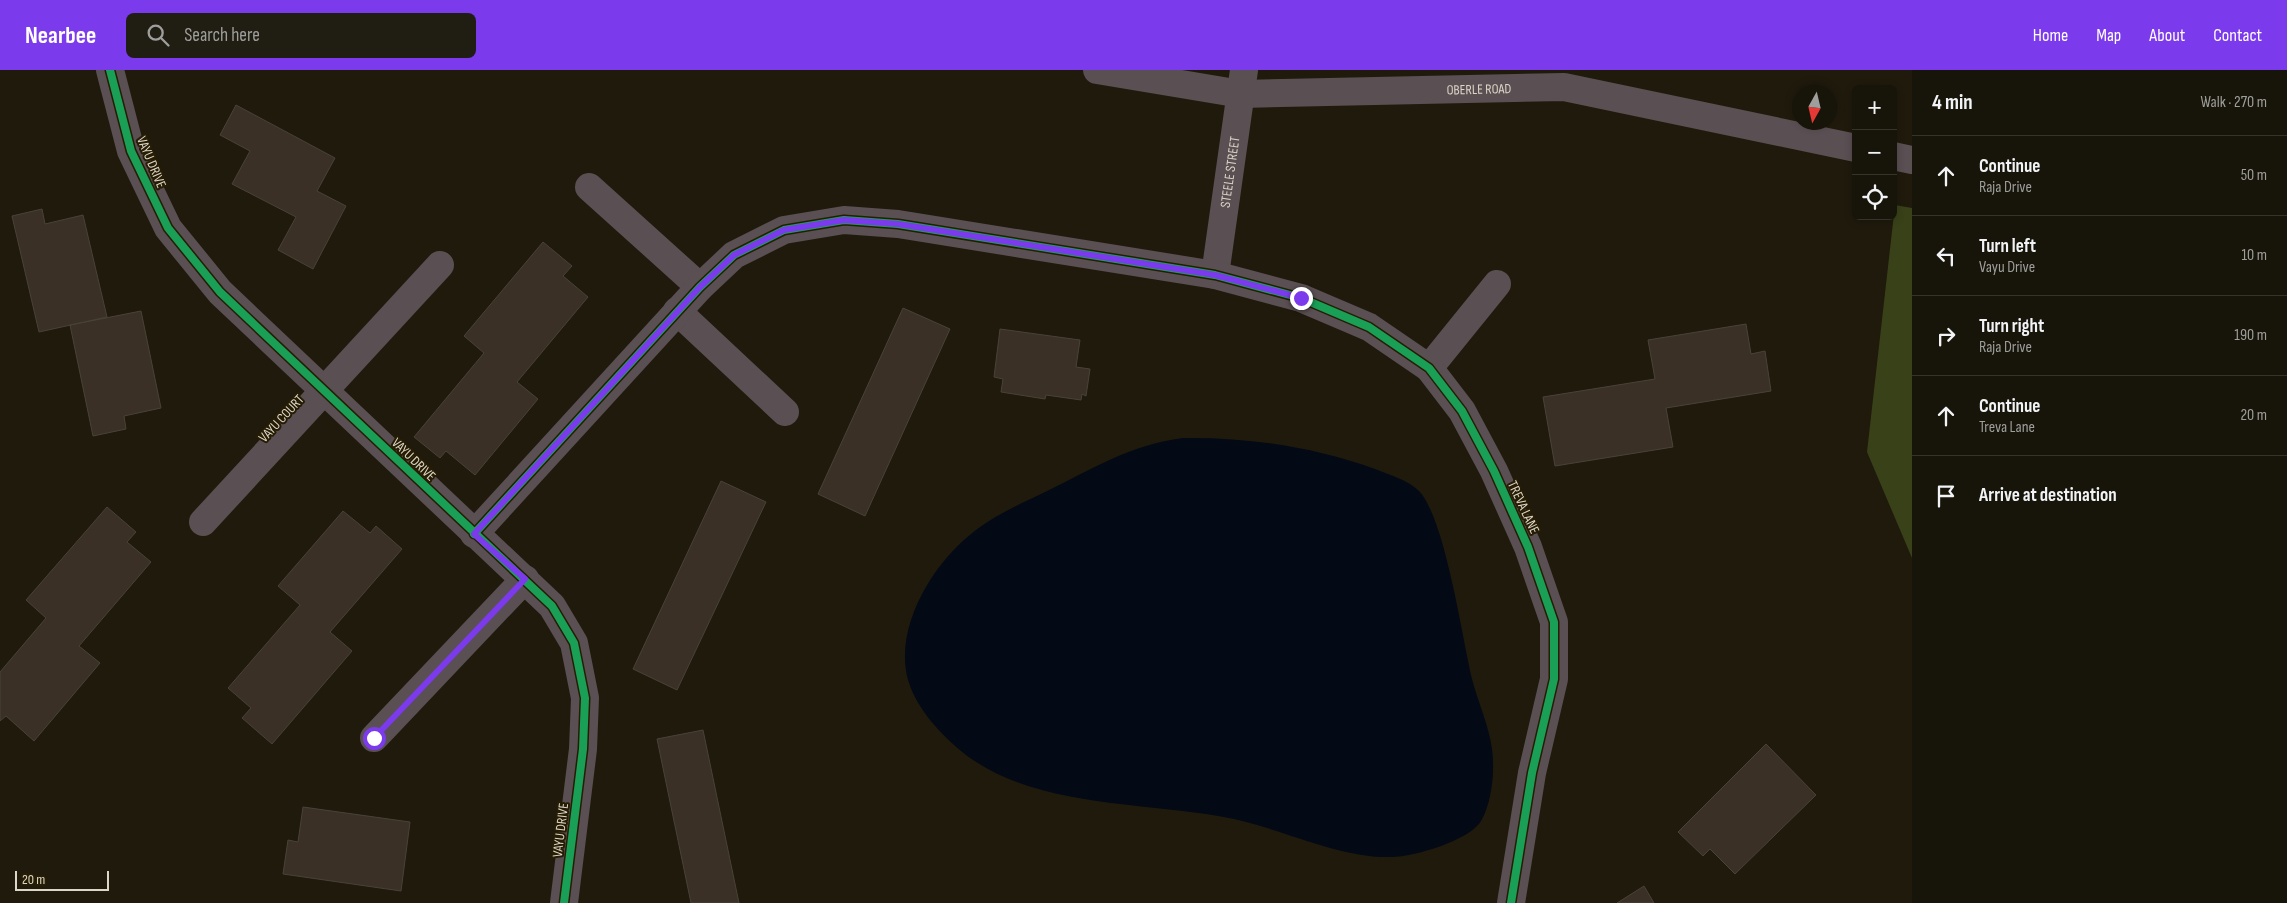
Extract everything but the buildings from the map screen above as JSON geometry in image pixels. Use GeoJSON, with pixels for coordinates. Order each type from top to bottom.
{"type":"FeatureCollection","features":[{"type":"Feature","properties":{"kind":"street","name":"VAYU DRIVE"},"geometry":{"type":"LineString","coordinates":[[110,70],[131,151],[168,228],[220,292],[552,606],[574,643],[585,698],[583,749],[564,903]]}},
{"type":"Feature","properties":{"kind":"street","name":"OBERLE ROAD"},"geometry":{"type":"LineString","coordinates":[[1097,70],[1243,82],[1564,87],[1852,147]]}},
{"type":"Feature","properties":{"kind":"street","name":"STEELE STREET"},"geometry":{"type":"LineString","coordinates":[[1215,275],[1243,82]]}},
{"type":"Feature","properties":{"kind":"street"},"geometry":{"type":"LineString","coordinates":[[1897,157],[1912,160]]}},
{"type":"Feature","properties":{"kind":"street"},"geometry":{"type":"LineString","coordinates":[[589,187],[700,287]]}},
{"type":"Feature","properties":{"kind":"street","name":"TREVA LANE"},"geometry":{"type":"LineString","coordinates":[[474,534],[700,287],[734,255],[784,230],[844,220],[898,224],[1215,275],[1301,298],[1369,327],[1429,368],[1462,411],[1494,472],[1528,547],[1554,622],[1554,679],[1532,773],[1511,903]]}},
{"type":"Feature","properties":{"kind":"street","name":"VAYU COURT"},"geometry":{"type":"LineString","coordinates":[[202,522],[440,265]]}},
{"type":"Feature","properties":{"kind":"street"},"geometry":{"type":"LineString","coordinates":[[1429,368],[1497,284]]}},
{"type":"Feature","properties":{"kind":"street"},"geometry":{"type":"LineString","coordinates":[[677,311],[785,412]]}},
{"type":"Feature","properties":{"kind":"street"},"geometry":{"type":"LineString","coordinates":[[374,738],[525,579]]}},
{"type":"Feature","properties":{"kind":"green space"},"geometry":{"type":"Polygon","coordinates":[[[1897,205],[1912,208],[1912,558],[1867,452],[1893,220],[1897,220],[1897,205]]]}},
{"type":"Feature","properties":{"kind":"shaded area"},"geometry":{"type":"Polygon","coordinates":[[[1183,438],[1232,439],[1305,449],[1375,469],[1404,481],[1419,491],[1428,505],[1445,551],[1472,679],[1492,749],[1493,776],[1488,805],[1481,821],[1466,835],[1441,846],[1414,854],[1392,857],[1373,856],[1333,849],[1234,819],[1087,800],[1051,792],[1016,782],[983,766],[954,745],[938,730],[924,712],[909,682],[906,671],[905,651],[914,611],[934,574],[947,557],[976,530],[1011,509],[1113,458],[1146,446],[1183,438]]]}},
{"type":"Feature","properties":{"kind":"cycle path"},"geometry":{"type":"LineString","coordinates":[[110,70],[131,151],[168,228],[220,292],[552,606],[574,643],[585,698],[583,749],[564,903]]}},
{"type":"Feature","properties":{"kind":"cycle path"},"geometry":{"type":"LineString","coordinates":[[474,534],[700,287],[734,255],[784,230],[844,220],[898,224],[1215,275],[1301,298],[1369,327],[1429,368],[1462,411],[1494,471],[1528,547],[1554,622],[1554,679],[1532,773],[1511,903]]}},
{"type":"Feature","properties":{"kind":"route"},"geometry":{"type":"LineString","coordinates":[[374,738],[525,579],[474,534],[700,287],[734,255],[784,230],[844,220],[898,224],[1215,275],[1301,298]]}}]}
